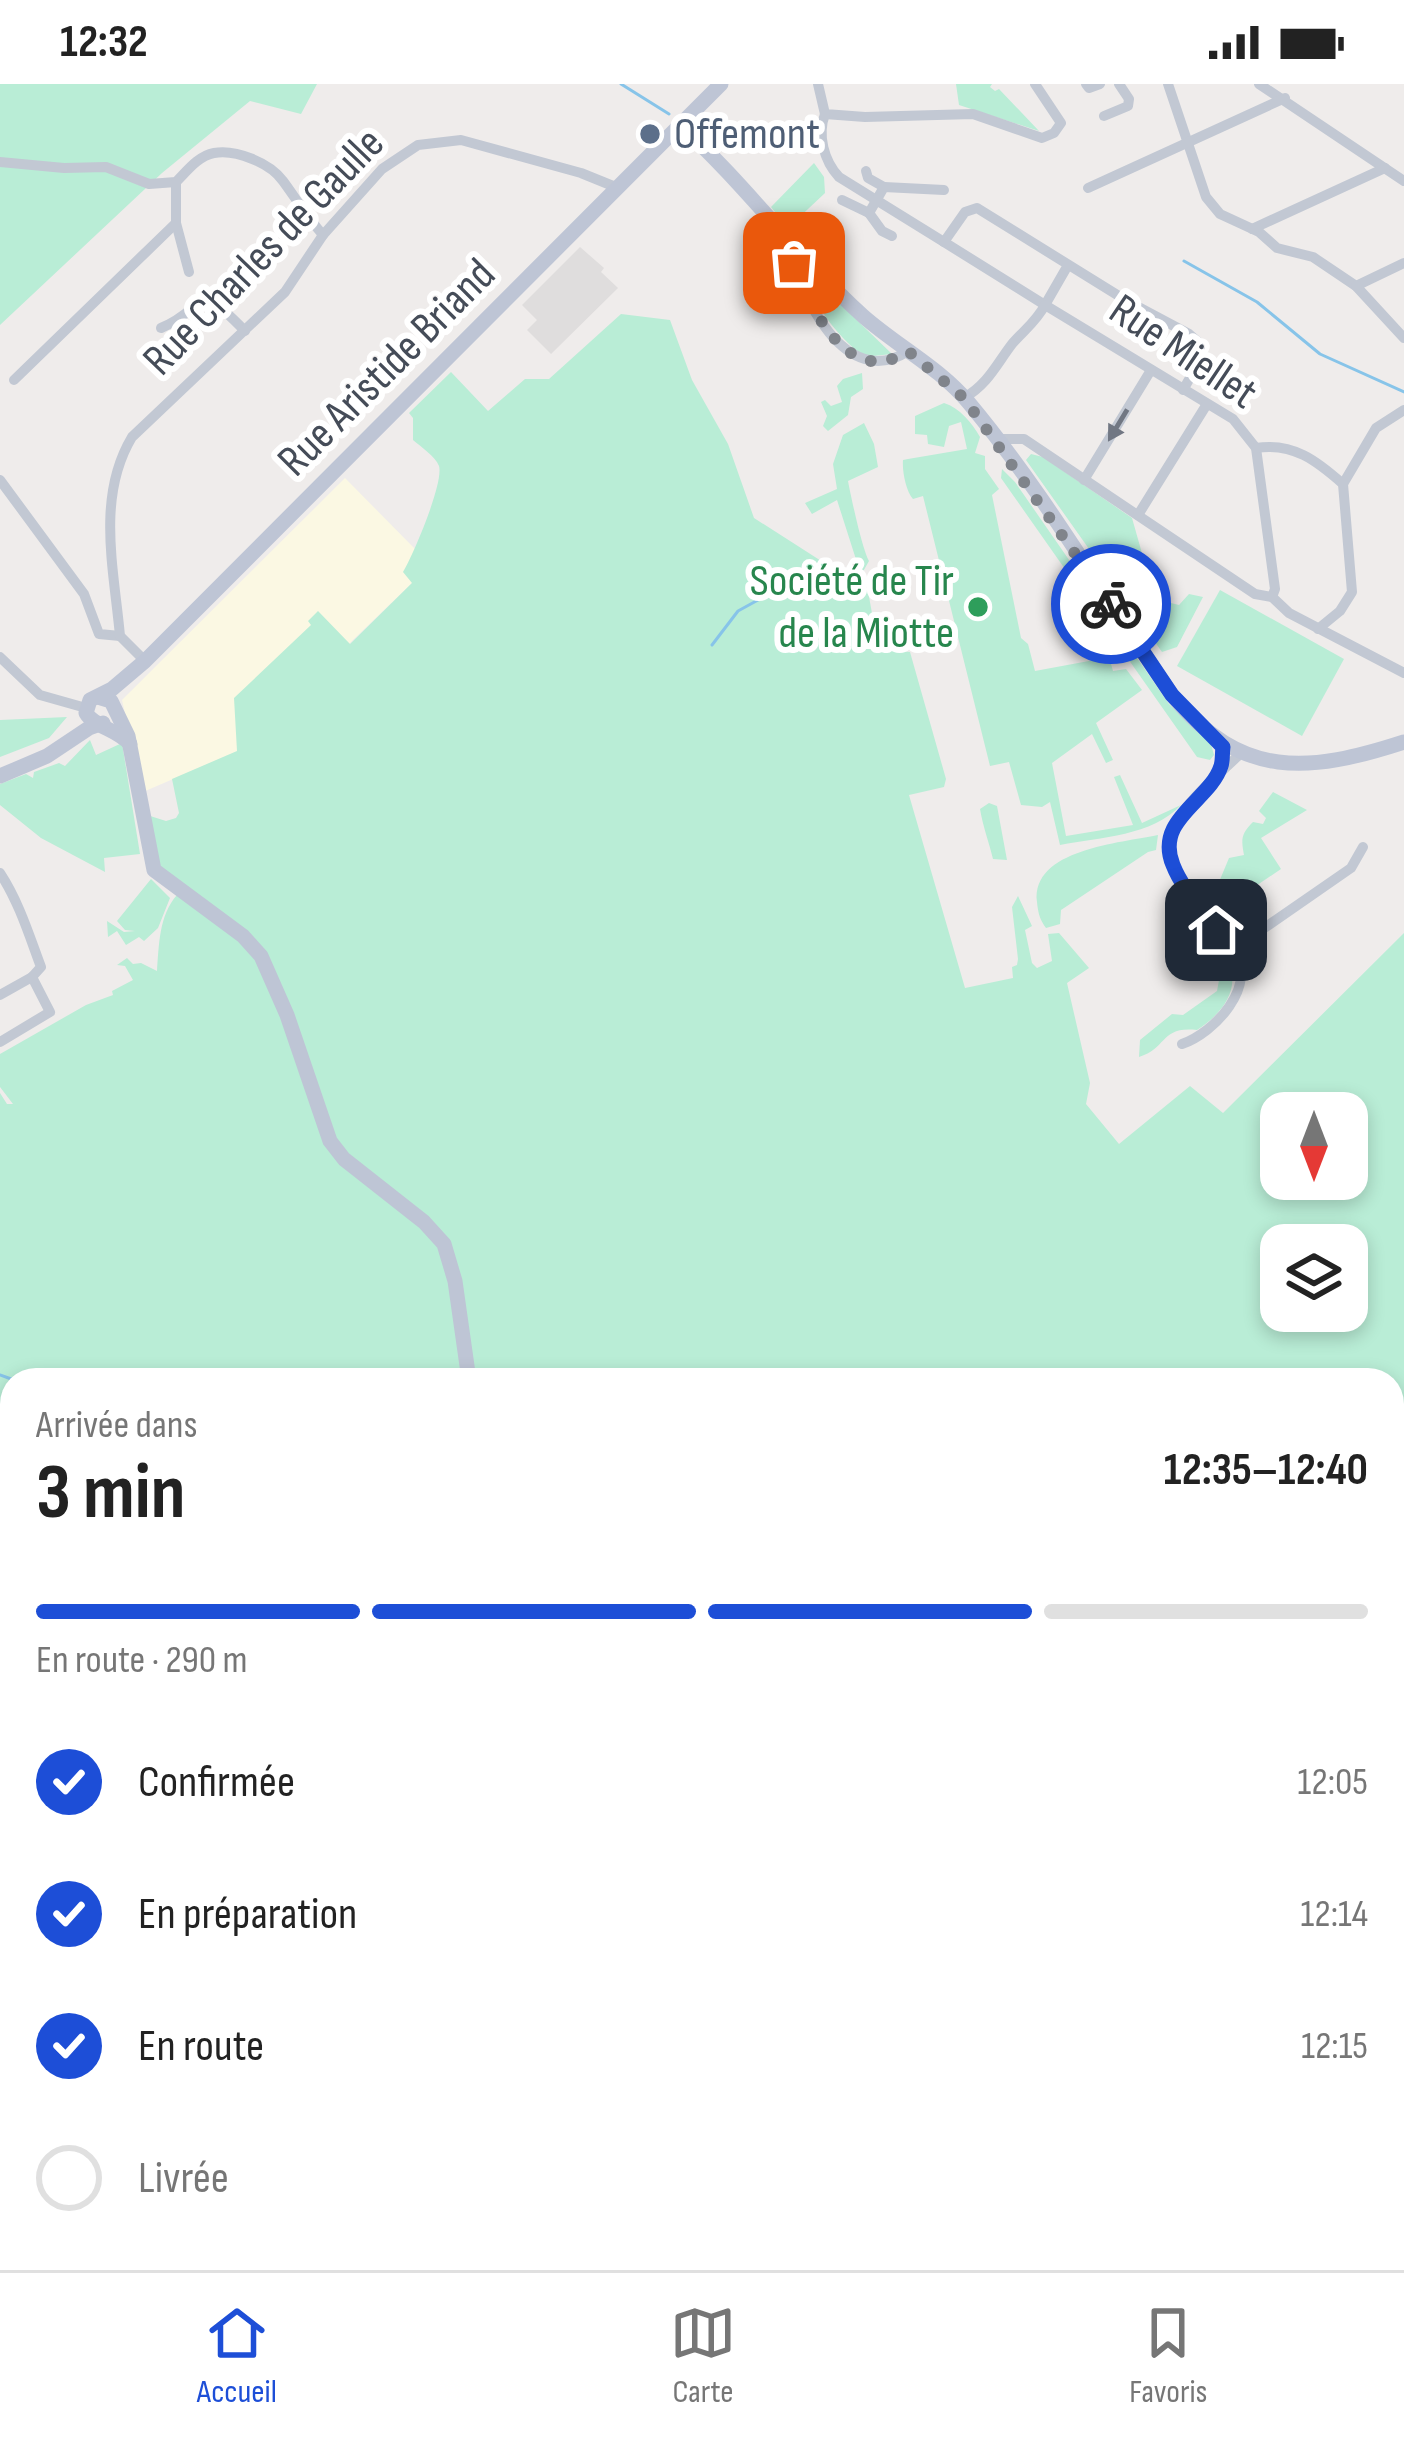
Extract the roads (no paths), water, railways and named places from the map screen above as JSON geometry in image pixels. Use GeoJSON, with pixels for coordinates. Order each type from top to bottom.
{"type":"FeatureCollection","features":[{"type":"Feature","properties":{"kind":"street","name":"Rue Aristide Briand"},"geometry":{"type":"LineString","coordinates":[[0,772],[76,728],[722,84]]}},
{"type":"Feature","properties":{"kind":"street"},"geometry":{"type":"LineString","coordinates":[[818,84],[825,114],[820,126],[830,167],[1045,305],[1068,265]]}},
{"type":"Feature","properties":{"kind":"street"},"geometry":{"type":"LineString","coordinates":[[825,114],[973,114],[1042,138],[1054,133],[1060,123],[1035,84]]}},
{"type":"Feature","properties":{"kind":"street"},"geometry":{"type":"LineString","coordinates":[[1086,84],[1089,88],[1100,84]]}},
{"type":"Feature","properties":{"kind":"street"},"geometry":{"type":"LineString","coordinates":[[1104,116],[1128,106],[1119,84]]}},
{"type":"Feature","properties":{"kind":"street"},"geometry":{"type":"LineString","coordinates":[[1168,84],[1206,197],[1220,214],[1277,248],[1313,257],[1356,286],[1404,338]]}},
{"type":"Feature","properties":{"kind":"street"},"geometry":{"type":"LineString","coordinates":[[1259,84],[1404,181]]}},
{"type":"Feature","properties":{"kind":"street"},"geometry":{"type":"LineString","coordinates":[[1088,188],[1284,99]]}},
{"type":"Feature","properties":{"kind":"street"},"geometry":{"type":"LineString","coordinates":[[680,125],[735,176],[790,245],[866,318],[964,398],[998,439],[1185,711],[1229,748],[1273,762],[1335,762],[1404,742]]}},
{"type":"Feature","properties":{"kind":"street","name":"Rue Charles de Gaulle"},"geometry":{"type":"LineString","coordinates":[[120,636],[110,487],[124,451],[132,437],[285,292],[323,235],[382,169],[418,145],[461,140],[619,188]]}},
{"type":"Feature","properties":{"kind":"street"},"geometry":{"type":"LineString","coordinates":[[189,272],[176,223],[176,182],[198,160],[216,152],[270,167],[323,235]]}},
{"type":"Feature","properties":{"kind":"street"},"geometry":{"type":"LineString","coordinates":[[0,162],[106,166],[134,180],[176,182]]}},
{"type":"Feature","properties":{"kind":"street"},"geometry":{"type":"LineString","coordinates":[[1252,229],[1385,168]]}},
{"type":"Feature","properties":{"kind":"street"},"geometry":{"type":"LineString","coordinates":[[866,172],[884,187],[944,190]]}},
{"type":"Feature","properties":{"kind":"street"},"geometry":{"type":"LineString","coordinates":[[869,213],[884,187]]}},
{"type":"Feature","properties":{"kind":"street"},"geometry":{"type":"LineString","coordinates":[[842,200],[869,213],[892,236]]}},
{"type":"Feature","properties":{"kind":"street"},"geometry":{"type":"LineString","coordinates":[[944,242],[965,212],[977,208],[1197,340],[1202,357],[1183,390]]}},
{"type":"Feature","properties":{"kind":"street"},"geometry":{"type":"LineString","coordinates":[[14,380],[176,223]]}},
{"type":"Feature","properties":{"kind":"street"},"geometry":{"type":"LineString","coordinates":[[790,245],[822,322],[850,354],[879,363],[908,351]]}},
{"type":"Feature","properties":{"kind":"street"},"geometry":{"type":"LineString","coordinates":[[1356,286],[1404,263]]}},
{"type":"Feature","properties":{"kind":"street"},"geometry":{"type":"LineString","coordinates":[[161,328],[206,300],[219,303],[245,331]]}},
{"type":"Feature","properties":{"kind":"street","name":"Rue Miellet"},"geometry":{"type":"LineString","coordinates":[[964,398],[990,378],[1045,305],[1233,419],[1256,448],[1275,589],[1272,597]]}},
{"type":"Feature","properties":{"kind":"street"},"geometry":{"type":"LineString","coordinates":[[1084,480],[1151,370]]}},
{"type":"Feature","properties":{"kind":"street"},"geometry":{"type":"LineString","coordinates":[[1138,515],[1208,404]]}},
{"type":"Feature","properties":{"kind":"street"},"geometry":{"type":"LineString","coordinates":[[1318,629],[1340,611],[1352,592],[1342,484],[1376,428],[1404,410]]}},
{"type":"Feature","properties":{"kind":"street"},"geometry":{"type":"LineString","coordinates":[[998,439],[1024,439],[1255,593],[1272,597],[1289,614],[1404,673]]}},
{"type":"Feature","properties":{"kind":"street"},"geometry":{"type":"LineString","coordinates":[[1256,448],[1298,451],[1342,484]]}},
{"type":"Feature","properties":{"kind":"street"},"geometry":{"type":"LineString","coordinates":[[0,480],[84,594],[99,634],[120,636],[145,661]]}},
{"type":"Feature","properties":{"kind":"street"},"geometry":{"type":"LineString","coordinates":[[1147,656],[1191,708],[1229,736],[1275,753],[1326,754]]}},
{"type":"Feature","properties":{"kind":"street"},"geometry":{"type":"LineString","coordinates":[[0,657],[32,689],[54,701],[99,705],[130,745],[154,870],[243,936],[261,956],[287,1015],[330,1141],[344,1159],[445,1244],[467,1368]]}},
{"type":"Feature","properties":{"kind":"street"},"geometry":{"type":"LineString","coordinates":[[99,705],[91,720],[118,732],[130,745]]}},
{"type":"Feature","properties":{"kind":"street","name":"Rue Aristide Briand"},"geometry":{"type":"LineString","coordinates":[[0,772],[47,757],[101,724]]}},
{"type":"Feature","properties":{"kind":"street"},"geometry":{"type":"LineString","coordinates":[[1229,748],[1313,760],[1404,732]]}},
{"type":"Feature","properties":{"kind":"street"},"geometry":{"type":"LineString","coordinates":[[1182,1044],[1197,1039],[1227,1013],[1239,975],[1234,949],[1178,875],[1169,855],[1172,830],[1222,769],[1229,748]]}},
{"type":"Feature","properties":{"kind":"street"},"geometry":{"type":"LineString","coordinates":[[1234,949],[1351,868],[1363,848]]}},
{"type":"Feature","properties":{"kind":"street"},"geometry":{"type":"LineString","coordinates":[[0,873],[20,909],[40,964],[40,971],[3,993],[0,979]]}},
{"type":"Feature","properties":{"kind":"street"},"geometry":{"type":"LineString","coordinates":[[32,977],[50,1012]]}},
{"type":"Feature","properties":{"kind":"street"},"geometry":{"type":"LineString","coordinates":[[0,1042],[63,1004]]}},
{"type":"Feature","properties":{"kind":"waterway"},"geometry":{"type":"LineString","coordinates":[[621,84],[669,114]]}},
{"type":"Feature","properties":{"kind":"waterway"},"geometry":{"type":"LineString","coordinates":[[1184,261],[1257,302],[1320,354],[1404,392]]}},
{"type":"Feature","properties":{"kind":"waterway"},"geometry":{"type":"LineString","coordinates":[[712,645],[738,611],[769,587]]}},
{"type":"Feature","properties":{"kind":"place","name":"Offemont"},"geometry":{"type":"Point","coordinates":[650,134]}},
{"type":"Feature","properties":{"kind":"place","name":"Société de Tir de la Miotte"},"geometry":{"type":"Point","coordinates":[978,607]}}]}
